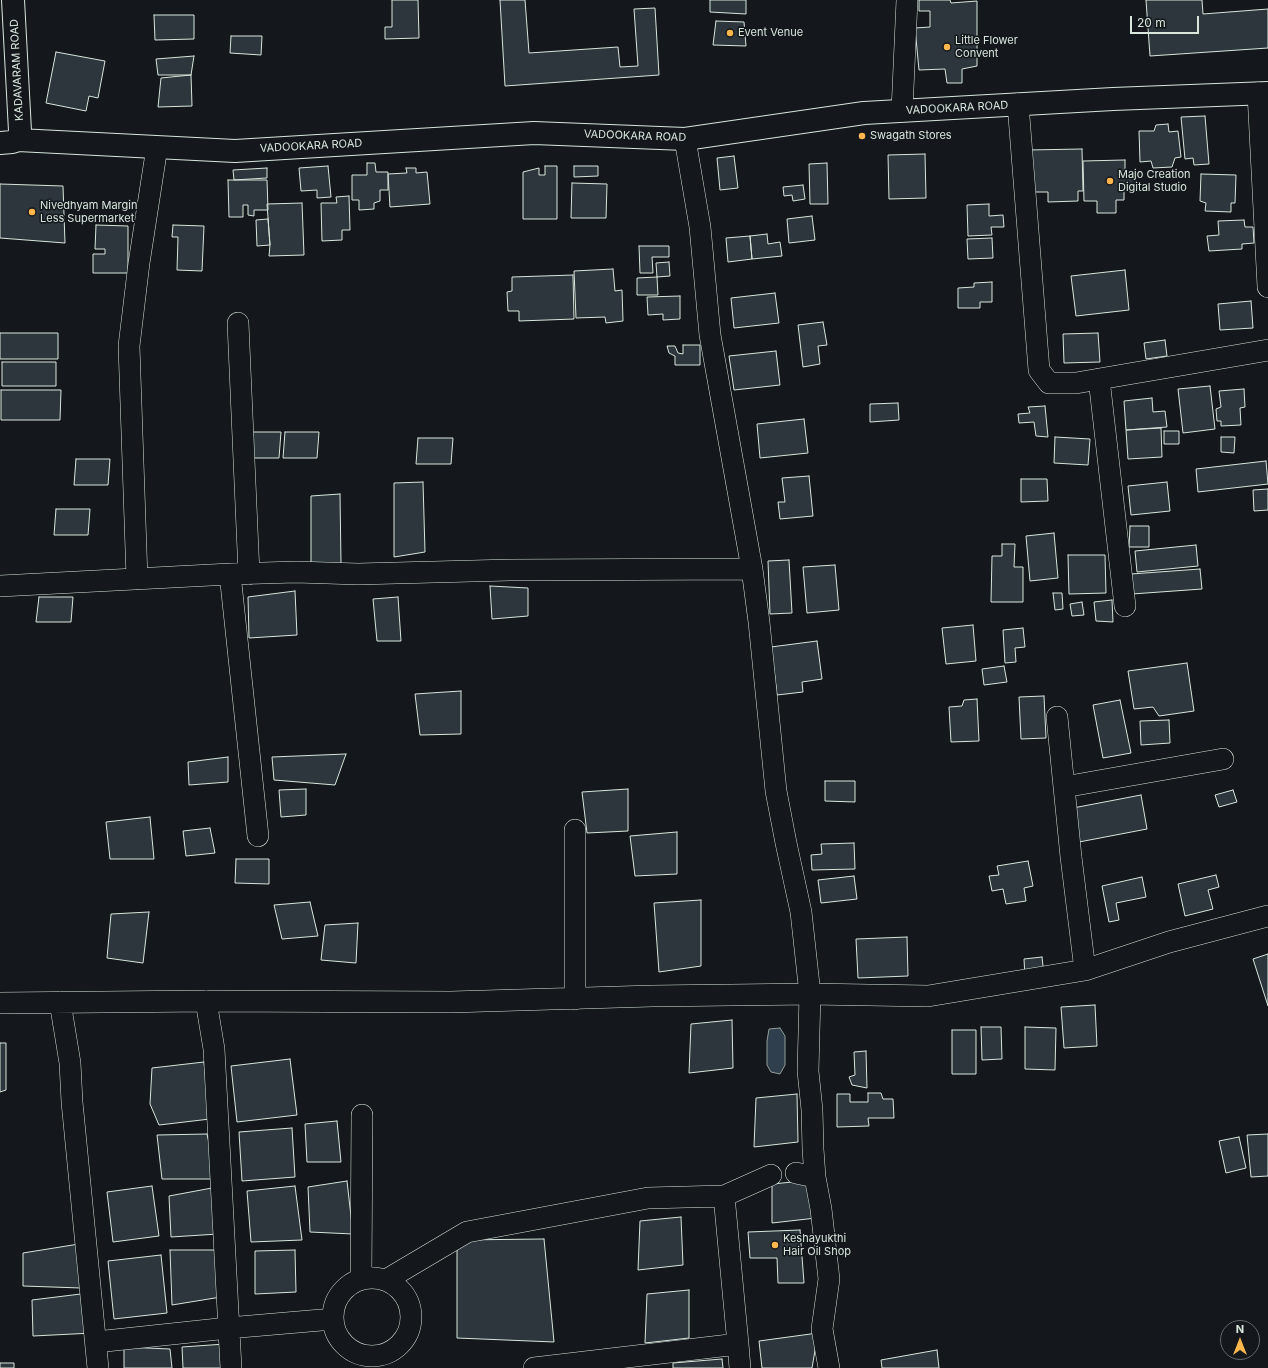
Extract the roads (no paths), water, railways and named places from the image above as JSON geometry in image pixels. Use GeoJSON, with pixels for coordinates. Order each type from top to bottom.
{"type":"FeatureCollection","features":[{"type":"Feature","properties":{"kind":"street","name":"KADAVARAM ROAD"},"geometry":{"type":"LineString","coordinates":[[9,142],[20,131],[13,0]]}},
{"type":"Feature","properties":{"kind":"street"},"geometry":{"type":"LineString","coordinates":[[902,111],[907,0]]}},
{"type":"Feature","properties":{"kind":"street","name":"VADOOKARA ROAD"},"geometry":{"type":"LineString","coordinates":[[9,142],[234,151],[534,133],[685,139],[864,113],[1112,98],[1263,93]]}},
{"type":"Feature","properties":{"kind":"street"},"geometry":{"type":"LineString","coordinates":[[1263,93],[1268,287]]}},
{"type":"Feature","properties":{"kind":"street"},"geometry":{"type":"LineString","coordinates":[[1018,104],[1039,370],[1049,383],[1076,383],[1268,350]]}},
{"type":"Feature","properties":{"kind":"street"},"geometry":{"type":"LineString","coordinates":[[685,139],[700,227],[710,336],[752,569],[759,622],[776,791],[802,912],[810,994],[808,1071],[812,1110],[806,1175],[821,1209],[829,1279],[822,1329],[829,1368]]}},
{"type":"Feature","properties":{"kind":"street"},"geometry":{"type":"LineString","coordinates":[[137,579],[129,346],[139,263],[157,147]]}},
{"type":"Feature","properties":{"kind":"street"},"geometry":{"type":"LineString","coordinates":[[238,323],[240,574],[258,836]]}},
{"type":"Feature","properties":{"kind":"street"},"geometry":{"type":"LineString","coordinates":[[1099,379],[1125,606]]}},
{"type":"Feature","properties":{"kind":"street"},"geometry":{"type":"LineString","coordinates":[[0,586],[296,572],[358,574],[518,570],[752,569]]}},
{"type":"Feature","properties":{"kind":"street"},"geometry":{"type":"LineString","coordinates":[[1057,717],[1071,857],[1086,970]]}},
{"type":"Feature","properties":{"kind":"street"},"geometry":{"type":"LineString","coordinates":[[1064,787],[1223,759]]}},
{"type":"Feature","properties":{"kind":"street"},"geometry":{"type":"LineString","coordinates":[[575,830],[575,999]]}},
{"type":"Feature","properties":{"kind":"street"},"geometry":{"type":"LineString","coordinates":[[0,1003],[206,1001],[451,1002],[810,994],[928,996],[1086,970],[1169,942],[1268,916]]}},
{"type":"Feature","properties":{"kind":"street"},"geometry":{"type":"LineString","coordinates":[[206,1001],[214,1049],[231,1368]]}},
{"type":"Feature","properties":{"kind":"street"},"geometry":{"type":"LineString","coordinates":[[60,1002],[70,1063],[73,1109],[98,1368]]}},
{"type":"Feature","properties":{"kind":"street"},"geometry":{"type":"LineString","coordinates":[[361,1279],[362,1115]]}},
{"type":"Feature","properties":{"kind":"street"},"geometry":{"type":"LineString","coordinates":[[386,1280],[467,1232],[648,1198],[724,1196],[771,1175]]}},
{"type":"Feature","properties":{"kind":"street"},"geometry":{"type":"LineString","coordinates":[[724,1196],[740,1368]]}},
{"type":"Feature","properties":{"kind":"street"},"geometry":{"type":"LineString","coordinates":[[374,1278],[386,1280],[398,1287],[406,1296],[411,1309],[412,1321],[408,1334],[400,1344],[390,1352],[365,1362],[343,1343],[335,1332],[333,1319],[334,1306],[340,1294],[349,1285],[361,1279],[374,1278]]}},
{"type":"Feature","properties":{"kind":"street"},"geometry":{"type":"LineString","coordinates":[[96,1342],[333,1319]]}},
{"type":"Feature","properties":{"kind":"street"},"geometry":{"type":"LineString","coordinates":[[534,1368],[661,1360],[738,1344]]}},
{"type":"Feature","properties":{"kind":"water"},"geometry":{"type":"Polygon","coordinates":[[[780,1028],[785,1036],[785,1065],[780,1074],[771,1072],[767,1065],[767,1041],[769,1029],[780,1028]]]}},
{"type":"Feature","properties":{"kind":"place","name":"Event Venue"},"geometry":{"type":"Point","coordinates":[730,33]}},
{"type":"Feature","properties":{"kind":"place","name":"Little Flower Convent"},"geometry":{"type":"Point","coordinates":[947,47]}},
{"type":"Feature","properties":{"kind":"place","name":"Swagath Stores"},"geometry":{"type":"Point","coordinates":[862,136]}},
{"type":"Feature","properties":{"kind":"place","name":"Majo Creation Digital Studio"},"geometry":{"type":"Point","coordinates":[1110,181]}},
{"type":"Feature","properties":{"kind":"place","name":"Nivedhyam Margin Less Supermarket"},"geometry":{"type":"Point","coordinates":[32,212]}},
{"type":"Feature","properties":{"kind":"place","name":"Keshayukthi Hair Oil Shop"},"geometry":{"type":"Point","coordinates":[775,1245]}}]}
